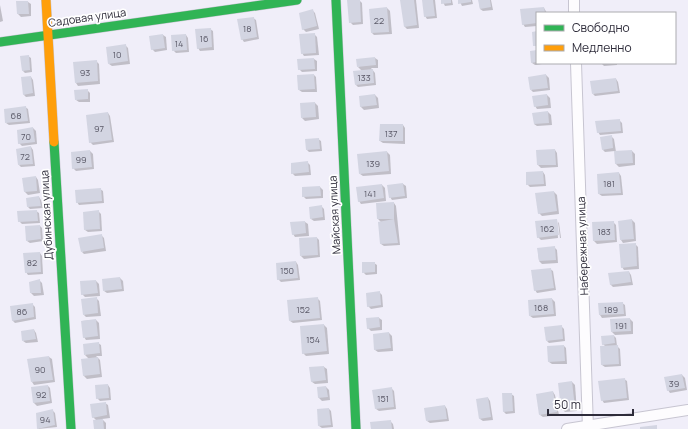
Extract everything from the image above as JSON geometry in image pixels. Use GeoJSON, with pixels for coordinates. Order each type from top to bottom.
{"type":"FeatureCollection","features":[{"type":"Feature","properties":{"kind":"street","name":"Дубинская улица"},"geometry":{"type":"LineString","coordinates":[[46,0],[71,429]]}},
{"type":"Feature","properties":{"kind":"street","name":"Садовая улица"},"geometry":{"type":"LineString","coordinates":[[0,42],[297,0]]}},
{"type":"Feature","properties":{"kind":"street","name":"Майская улица"},"geometry":{"type":"LineString","coordinates":[[336,0],[356,429]]}},
{"type":"Feature","properties":{"kind":"street"},"geometry":{"type":"LineString","coordinates":[[574,0],[574,12]]}},
{"type":"Feature","properties":{"kind":"street","name":"Набережная улица"},"geometry":{"type":"LineString","coordinates":[[576,64],[588,427]]}},
{"type":"Feature","properties":{"kind":"street"},"geometry":{"type":"LineString","coordinates":[[568,429],[688,410]]}},
{"type":"Feature","properties":{"kind":"building"},"geometry":{"type":"Polygon","coordinates":[[[347,0],[360,0],[361,22],[349,23],[347,0]]]}},
{"type":"Feature","properties":{"kind":"building"},"geometry":{"type":"Polygon","coordinates":[[[400,0],[414,0],[417,25],[404,27],[400,0]]]}},
{"type":"Feature","properties":{"kind":"building"},"geometry":{"type":"Polygon","coordinates":[[[422,0],[433,0],[435,16],[424,17],[422,0]]]}},
{"type":"Feature","properties":{"kind":"building"},"geometry":{"type":"Polygon","coordinates":[[[441,0],[451,0],[451,3],[441,4],[441,0]]]}},
{"type":"Feature","properties":{"kind":"building"},"geometry":{"type":"Polygon","coordinates":[[[458,0],[471,0],[471,2],[458,4],[458,0]]]}},
{"type":"Feature","properties":{"kind":"building"},"geometry":{"type":"Polygon","coordinates":[[[478,0],[490,0],[491,7],[480,9],[478,0]]]}},
{"type":"Feature","properties":{"kind":"building"},"geometry":{"type":"Polygon","coordinates":[[[16,1],[28,1],[29,14],[17,14],[16,1]]]}},
{"type":"Feature","properties":{"kind":"building"},"geometry":{"type":"Polygon","coordinates":[[[387,7],[389,32],[371,33],[369,9],[387,7]]]}},
{"type":"Feature","properties":{"kind":"building"},"geometry":{"type":"Polygon","coordinates":[[[544,7],[545,12],[536,12],[536,23],[522,25],[520,9],[544,7]]]}},
{"type":"Feature","properties":{"kind":"building"},"geometry":{"type":"Polygon","coordinates":[[[313,9],[317,26],[302,30],[299,13],[313,9]]]}},
{"type":"Feature","properties":{"kind":"building"},"geometry":{"type":"Polygon","coordinates":[[[254,17],[257,37],[241,40],[237,19],[254,17]]]}},
{"type":"Feature","properties":{"kind":"building"},"geometry":{"type":"Polygon","coordinates":[[[211,28],[212,47],[197,49],[195,29],[211,28]]]}},
{"type":"Feature","properties":{"kind":"building"},"geometry":{"type":"Polygon","coordinates":[[[536,31],[536,46],[533,46],[532,32],[536,31]]]}},
{"type":"Feature","properties":{"kind":"building"},"geometry":{"type":"Polygon","coordinates":[[[315,33],[316,53],[301,54],[299,34],[315,33]]]}},
{"type":"Feature","properties":{"kind":"building"},"geometry":{"type":"Polygon","coordinates":[[[163,34],[165,48],[151,50],[149,36],[163,34]]]}},
{"type":"Feature","properties":{"kind":"building"},"geometry":{"type":"Polygon","coordinates":[[[186,34],[187,50],[172,51],[171,35],[186,34]]]}},
{"type":"Feature","properties":{"kind":"building"},"geometry":{"type":"Polygon","coordinates":[[[126,44],[128,61],[108,64],[106,47],[126,44]]]}},
{"type":"Feature","properties":{"kind":"building"},"geometry":{"type":"Polygon","coordinates":[[[536,50],[536,62],[531,63],[530,51],[536,50]]]}},
{"type":"Feature","properties":{"kind":"building"},"geometry":{"type":"Polygon","coordinates":[[[29,55],[30,70],[22,71],[20,56],[29,55]]]}},
{"type":"Feature","properties":{"kind":"building"},"geometry":{"type":"Polygon","coordinates":[[[375,57],[376,65],[357,67],[356,59],[375,57]]]}},
{"type":"Feature","properties":{"kind":"building"},"geometry":{"type":"Polygon","coordinates":[[[314,58],[315,69],[298,70],[297,59],[314,58]]]}},
{"type":"Feature","properties":{"kind":"building"},"geometry":{"type":"Polygon","coordinates":[[[97,60],[98,81],[75,83],[73,62],[97,60]]]}},
{"type":"Feature","properties":{"kind":"building"},"geometry":{"type":"Polygon","coordinates":[[[373,69],[374,83],[355,85],[353,71],[373,69]]]}},
{"type":"Feature","properties":{"kind":"building"},"geometry":{"type":"Polygon","coordinates":[[[314,74],[315,89],[298,90],[297,75],[314,74]]]}},
{"type":"Feature","properties":{"kind":"building"},"geometry":{"type":"Polygon","coordinates":[[[546,74],[548,88],[530,90],[528,77],[546,74]]]}},
{"type":"Feature","properties":{"kind":"building"},"geometry":{"type":"Polygon","coordinates":[[[31,76],[33,93],[23,95],[21,77],[31,76]]]}},
{"type":"Feature","properties":{"kind":"building"},"geometry":{"type":"Polygon","coordinates":[[[616,78],[618,91],[592,94],[590,81],[616,78]]]}},
{"type":"Feature","properties":{"kind":"building"},"geometry":{"type":"Polygon","coordinates":[[[88,89],[88,99],[75,100],[74,90],[88,89]]]}},
{"type":"Feature","properties":{"kind":"building"},"geometry":{"type":"Polygon","coordinates":[[[375,94],[377,105],[360,107],[359,96],[375,94]]]}},
{"type":"Feature","properties":{"kind":"building"},"geometry":{"type":"Polygon","coordinates":[[[547,94],[548,105],[534,107],[532,96],[547,94]]]}},
{"type":"Feature","properties":{"kind":"building"},"geometry":{"type":"Polygon","coordinates":[[[315,102],[316,117],[301,118],[300,103],[315,102]]]}},
{"type":"Feature","properties":{"kind":"building"},"geometry":{"type":"Polygon","coordinates":[[[26,106],[28,121],[5,123],[4,109],[26,106]]]}},
{"type":"Feature","properties":{"kind":"building"},"geometry":{"type":"Polygon","coordinates":[[[548,111],[549,123],[534,124],[532,113],[548,111]]]}},
{"type":"Feature","properties":{"kind":"building"},"geometry":{"type":"Polygon","coordinates":[[[108,112],[112,140],[89,143],[86,115],[108,112]]]}},
{"type":"Feature","properties":{"kind":"building"},"geometry":{"type":"Polygon","coordinates":[[[620,119],[621,131],[597,133],[595,121],[620,119]]]}},
{"type":"Feature","properties":{"kind":"building"},"geometry":{"type":"Polygon","coordinates":[[[380,124],[403,124],[403,141],[379,141],[380,124]]]}},
{"type":"Feature","properties":{"kind":"building"},"geometry":{"type":"Polygon","coordinates":[[[33,127],[35,142],[18,144],[17,130],[33,127]]]}},
{"type":"Feature","properties":{"kind":"building"},"geometry":{"type":"Polygon","coordinates":[[[612,135],[613,148],[602,150],[600,137],[612,135]]]}},
{"type":"Feature","properties":{"kind":"building"},"geometry":{"type":"Polygon","coordinates":[[[319,138],[320,149],[306,150],[305,139],[319,138]]]}},
{"type":"Feature","properties":{"kind":"building"},"geometry":{"type":"Polygon","coordinates":[[[31,146],[33,164],[18,165],[16,149],[31,146]]]}},
{"type":"Feature","properties":{"kind":"building"},"geometry":{"type":"Polygon","coordinates":[[[555,149],[556,165],[537,165],[536,150],[555,149]]]}},
{"type":"Feature","properties":{"kind":"building"},"geometry":{"type":"Polygon","coordinates":[[[90,150],[92,167],[72,169],[71,152],[90,150]]]}},
{"type":"Feature","properties":{"kind":"building"},"geometry":{"type":"Polygon","coordinates":[[[632,150],[633,163],[615,164],[614,151],[632,150]]]}},
{"type":"Feature","properties":{"kind":"building"},"geometry":{"type":"Polygon","coordinates":[[[387,151],[389,171],[359,174],[357,154],[387,151]]]}},
{"type":"Feature","properties":{"kind":"building"},"geometry":{"type":"Polygon","coordinates":[[[308,161],[309,172],[291,174],[291,163],[308,161]]]}},
{"type":"Feature","properties":{"kind":"building"},"geometry":{"type":"Polygon","coordinates":[[[543,171],[544,184],[526,185],[526,172],[543,171]]]}},
{"type":"Feature","properties":{"kind":"building"},"geometry":{"type":"Polygon","coordinates":[[[619,172],[621,193],[598,194],[597,174],[619,172]]]}},
{"type":"Feature","properties":{"kind":"building"},"geometry":{"type":"Polygon","coordinates":[[[36,176],[37,191],[24,192],[22,178],[36,176]]]}},
{"type":"Feature","properties":{"kind":"building"},"geometry":{"type":"Polygon","coordinates":[[[403,183],[405,196],[389,198],[387,185],[403,183]]]}},
{"type":"Feature","properties":{"kind":"building"},"geometry":{"type":"Polygon","coordinates":[[[382,184],[384,198],[358,202],[356,187],[382,184]]]}},
{"type":"Feature","properties":{"kind":"building"},"geometry":{"type":"Polygon","coordinates":[[[320,186],[321,196],[302,197],[302,187],[320,186]]]}},
{"type":"Feature","properties":{"kind":"building"},"geometry":{"type":"Polygon","coordinates":[[[101,188],[102,201],[76,203],[75,190],[101,188]]]}},
{"type":"Feature","properties":{"kind":"building"},"geometry":{"type":"Polygon","coordinates":[[[554,191],[557,211],[538,214],[535,193],[554,191]]]}},
{"type":"Feature","properties":{"kind":"building"},"geometry":{"type":"Polygon","coordinates":[[[39,196],[41,206],[27,207],[26,198],[39,196]]]}},
{"type":"Feature","properties":{"kind":"building"},"geometry":{"type":"Polygon","coordinates":[[[394,202],[394,219],[377,219],[376,203],[394,202]]]}},
{"type":"Feature","properties":{"kind":"building"},"geometry":{"type":"Polygon","coordinates":[[[322,205],[323,217],[310,219],[309,207],[322,205]]]}},
{"type":"Feature","properties":{"kind":"building"},"geometry":{"type":"Polygon","coordinates":[[[37,210],[38,221],[18,222],[17,211],[37,210]]]}},
{"type":"Feature","properties":{"kind":"building"},"geometry":{"type":"Polygon","coordinates":[[[99,210],[100,229],[84,230],[83,212],[99,210]]]}},
{"type":"Feature","properties":{"kind":"building"},"geometry":{"type":"Polygon","coordinates":[[[394,219],[398,243],[380,244],[378,222],[394,219]]]}},
{"type":"Feature","properties":{"kind":"building"},"geometry":{"type":"Polygon","coordinates":[[[557,219],[559,235],[537,238],[535,221],[557,219]]]}},
{"type":"Feature","properties":{"kind":"building"},"geometry":{"type":"Polygon","coordinates":[[[632,219],[634,239],[620,240],[618,221],[632,219]]]}},
{"type":"Feature","properties":{"kind":"building"},"geometry":{"type":"Polygon","coordinates":[[[305,221],[306,233],[292,235],[290,222],[305,221]]]}},
{"type":"Feature","properties":{"kind":"building"},"geometry":{"type":"Polygon","coordinates":[[[614,221],[615,240],[593,241],[592,222],[614,221]]]}},
{"type":"Feature","properties":{"kind":"building"},"geometry":{"type":"Polygon","coordinates":[[[40,225],[41,239],[26,241],[25,226],[40,225]]]}},
{"type":"Feature","properties":{"kind":"building"},"geometry":{"type":"Polygon","coordinates":[[[102,234],[104,248],[81,252],[78,238],[102,234]]]}},
{"type":"Feature","properties":{"kind":"building"},"geometry":{"type":"Polygon","coordinates":[[[317,237],[318,255],[300,256],[299,238],[317,237]]]}},
{"type":"Feature","properties":{"kind":"building"},"geometry":{"type":"Polygon","coordinates":[[[636,243],[637,266],[621,268],[619,244],[636,243]]]}},
{"type":"Feature","properties":{"kind":"building"},"geometry":{"type":"Polygon","coordinates":[[[555,246],[556,260],[539,261],[537,248],[555,246]]]}},
{"type":"Feature","properties":{"kind":"building"},"geometry":{"type":"Polygon","coordinates":[[[40,252],[41,272],[25,273],[23,253],[40,252]]]}},
{"type":"Feature","properties":{"kind":"building"},"geometry":{"type":"Polygon","coordinates":[[[296,261],[298,278],[277,280],[276,263],[296,261]]]}},
{"type":"Feature","properties":{"kind":"building"},"geometry":{"type":"Polygon","coordinates":[[[362,262],[375,262],[375,272],[362,273],[362,262]]]}},
{"type":"Feature","properties":{"kind":"building"},"geometry":{"type":"Polygon","coordinates":[[[551,268],[554,288],[534,291],[531,270],[551,268]]]}},
{"type":"Feature","properties":{"kind":"building"},"geometry":{"type":"Polygon","coordinates":[[[629,271],[631,282],[610,285],[608,273],[629,271]]]}},
{"type":"Feature","properties":{"kind":"building"},"geometry":{"type":"Polygon","coordinates":[[[120,277],[122,289],[103,291],[102,279],[120,277]]]}},
{"type":"Feature","properties":{"kind":"building"},"geometry":{"type":"Polygon","coordinates":[[[40,279],[41,293],[30,293],[29,282],[40,279]]]}},
{"type":"Feature","properties":{"kind":"building"},"geometry":{"type":"Polygon","coordinates":[[[96,280],[98,293],[81,295],[80,281],[96,280]]]}},
{"type":"Feature","properties":{"kind":"building"},"geometry":{"type":"Polygon","coordinates":[[[380,291],[381,305],[367,307],[366,293],[380,291]]]}},
{"type":"Feature","properties":{"kind":"building"},"geometry":{"type":"Polygon","coordinates":[[[97,297],[98,313],[83,315],[81,299],[97,297]]]}},
{"type":"Feature","properties":{"kind":"building"},"geometry":{"type":"Polygon","coordinates":[[[318,297],[320,318],[289,321],[287,300],[318,297]]]}},
{"type":"Feature","properties":{"kind":"building"},"geometry":{"type":"Polygon","coordinates":[[[552,298],[554,314],[529,316],[528,300],[552,298]]]}},
{"type":"Feature","properties":{"kind":"building"},"geometry":{"type":"Polygon","coordinates":[[[623,302],[624,314],[599,315],[598,303],[623,302]]]}},
{"type":"Feature","properties":{"kind":"building"},"geometry":{"type":"Polygon","coordinates":[[[33,303],[34,317],[12,321],[10,306],[33,303]]]}},
{"type":"Feature","properties":{"kind":"building"},"geometry":{"type":"Polygon","coordinates":[[[379,317],[380,327],[367,329],[366,318],[379,317]]]}},
{"type":"Feature","properties":{"kind":"building"},"geometry":{"type":"Polygon","coordinates":[[[630,318],[631,331],[611,332],[610,319],[630,318]]]}},
{"type":"Feature","properties":{"kind":"building"},"geometry":{"type":"Polygon","coordinates":[[[96,319],[98,336],[83,338],[81,321],[96,319]]]}},
{"type":"Feature","properties":{"kind":"building"},"geometry":{"type":"Polygon","coordinates":[[[324,324],[327,351],[302,354],[300,326],[324,324]]]}},
{"type":"Feature","properties":{"kind":"building"},"geometry":{"type":"Polygon","coordinates":[[[562,325],[563,339],[546,341],[544,327],[562,325]]]}},
{"type":"Feature","properties":{"kind":"building"},"geometry":{"type":"Polygon","coordinates":[[[34,329],[36,339],[22,341],[21,331],[34,329]]]}},
{"type":"Feature","properties":{"kind":"building"},"geometry":{"type":"Polygon","coordinates":[[[389,332],[391,348],[374,350],[373,334],[389,332]]]}},
{"type":"Feature","properties":{"kind":"building"},"geometry":{"type":"Polygon","coordinates":[[[614,335],[615,343],[602,345],[601,336],[614,335]]]}},
{"type":"Feature","properties":{"kind":"building"},"geometry":{"type":"Polygon","coordinates":[[[99,342],[100,353],[84,355],[83,344],[99,342]]]}},
{"type":"Feature","properties":{"kind":"building"},"geometry":{"type":"Polygon","coordinates":[[[564,345],[565,361],[548,362],[547,346],[564,345]]]}},
{"type":"Feature","properties":{"kind":"building"},"geometry":{"type":"Polygon","coordinates":[[[618,345],[619,364],[601,365],[600,346],[618,345]]]}},
{"type":"Feature","properties":{"kind":"building"},"geometry":{"type":"Polygon","coordinates":[[[49,356],[53,380],[31,382],[27,359],[49,356]]]}},
{"type":"Feature","properties":{"kind":"building"},"geometry":{"type":"Polygon","coordinates":[[[98,357],[100,374],[83,376],[81,359],[98,357]]]}},
{"type":"Feature","properties":{"kind":"building"},"geometry":{"type":"Polygon","coordinates":[[[324,366],[326,380],[311,382],[309,367],[324,366]]]}},
{"type":"Feature","properties":{"kind":"building"},"geometry":{"type":"Polygon","coordinates":[[[682,374],[685,388],[667,391],[664,377],[682,374]]]}},
{"type":"Feature","properties":{"kind":"building"},"geometry":{"type":"Polygon","coordinates":[[[625,378],[627,398],[601,401],[598,381],[625,378]]]}},
{"type":"Feature","properties":{"kind":"building"},"geometry":{"type":"Polygon","coordinates":[[[572,381],[575,408],[561,410],[558,383],[572,381]]]}},
{"type":"Feature","properties":{"kind":"building"},"geometry":{"type":"Polygon","coordinates":[[[108,384],[109,398],[96,399],[95,385],[108,384]]]}},
{"type":"Feature","properties":{"kind":"building"},"geometry":{"type":"Polygon","coordinates":[[[48,385],[50,401],[33,403],[31,387],[48,385]]]}},
{"type":"Feature","properties":{"kind":"building"},"geometry":{"type":"Polygon","coordinates":[[[326,386],[328,397],[318,398],[317,387],[326,386]]]}},
{"type":"Feature","properties":{"kind":"building"},"geometry":{"type":"Polygon","coordinates":[[[392,387],[394,407],[375,409],[372,390],[392,387]]]}},
{"type":"Feature","properties":{"kind":"building"},"geometry":{"type":"Polygon","coordinates":[[[553,391],[557,412],[539,415],[536,394],[553,391]]]}},
{"type":"Feature","properties":{"kind":"building"},"geometry":{"type":"Polygon","coordinates":[[[502,393],[512,393],[513,411],[503,412],[502,393]]]}},
{"type":"Feature","properties":{"kind":"building"},"geometry":{"type":"Polygon","coordinates":[[[488,397],[491,417],[479,419],[476,399],[488,397]]]}},
{"type":"Feature","properties":{"kind":"building"},"geometry":{"type":"Polygon","coordinates":[[[106,402],[107,415],[92,418],[90,404],[106,402]]]}},
{"type":"Feature","properties":{"kind":"building"},"geometry":{"type":"Polygon","coordinates":[[[445,405],[447,419],[426,421],[424,408],[445,405]]]}},
{"type":"Feature","properties":{"kind":"building"},"geometry":{"type":"Polygon","coordinates":[[[329,408],[331,425],[318,426],[317,409],[329,408]]]}},
{"type":"Feature","properties":{"kind":"building"},"geometry":{"type":"Polygon","coordinates":[[[53,409],[55,425],[37,429],[36,413],[53,409]]]}},
{"type":"Feature","properties":{"kind":"building"},"geometry":{"type":"Polygon","coordinates":[[[103,419],[104,429],[94,429],[93,420],[103,419]]]}},
{"type":"Feature","properties":{"kind":"building"},"geometry":{"type":"Polygon","coordinates":[[[391,420],[392,429],[371,429],[370,422],[391,420]]]}},
{"type":"Feature","properties":{"kind":"building"},"geometry":{"type":"Polygon","coordinates":[[[657,425],[657,429],[640,429],[640,427],[657,425]]]}},
{"type":"Feature","properties":{"kind":"traffic: fast"},"geometry":{"type":"LineString","coordinates":[[0,42],[297,0]]}},
{"type":"Feature","properties":{"kind":"traffic: fast"},"geometry":{"type":"LineString","coordinates":[[336,0],[356,429]]}},
{"type":"Feature","properties":{"kind":"traffic: fast"},"geometry":{"type":"LineString","coordinates":[[54,142],[71,429]]}},
{"type":"Feature","properties":{"kind":"traffic: slow"},"geometry":{"type":"LineString","coordinates":[[46,0],[54,142]]}}]}
